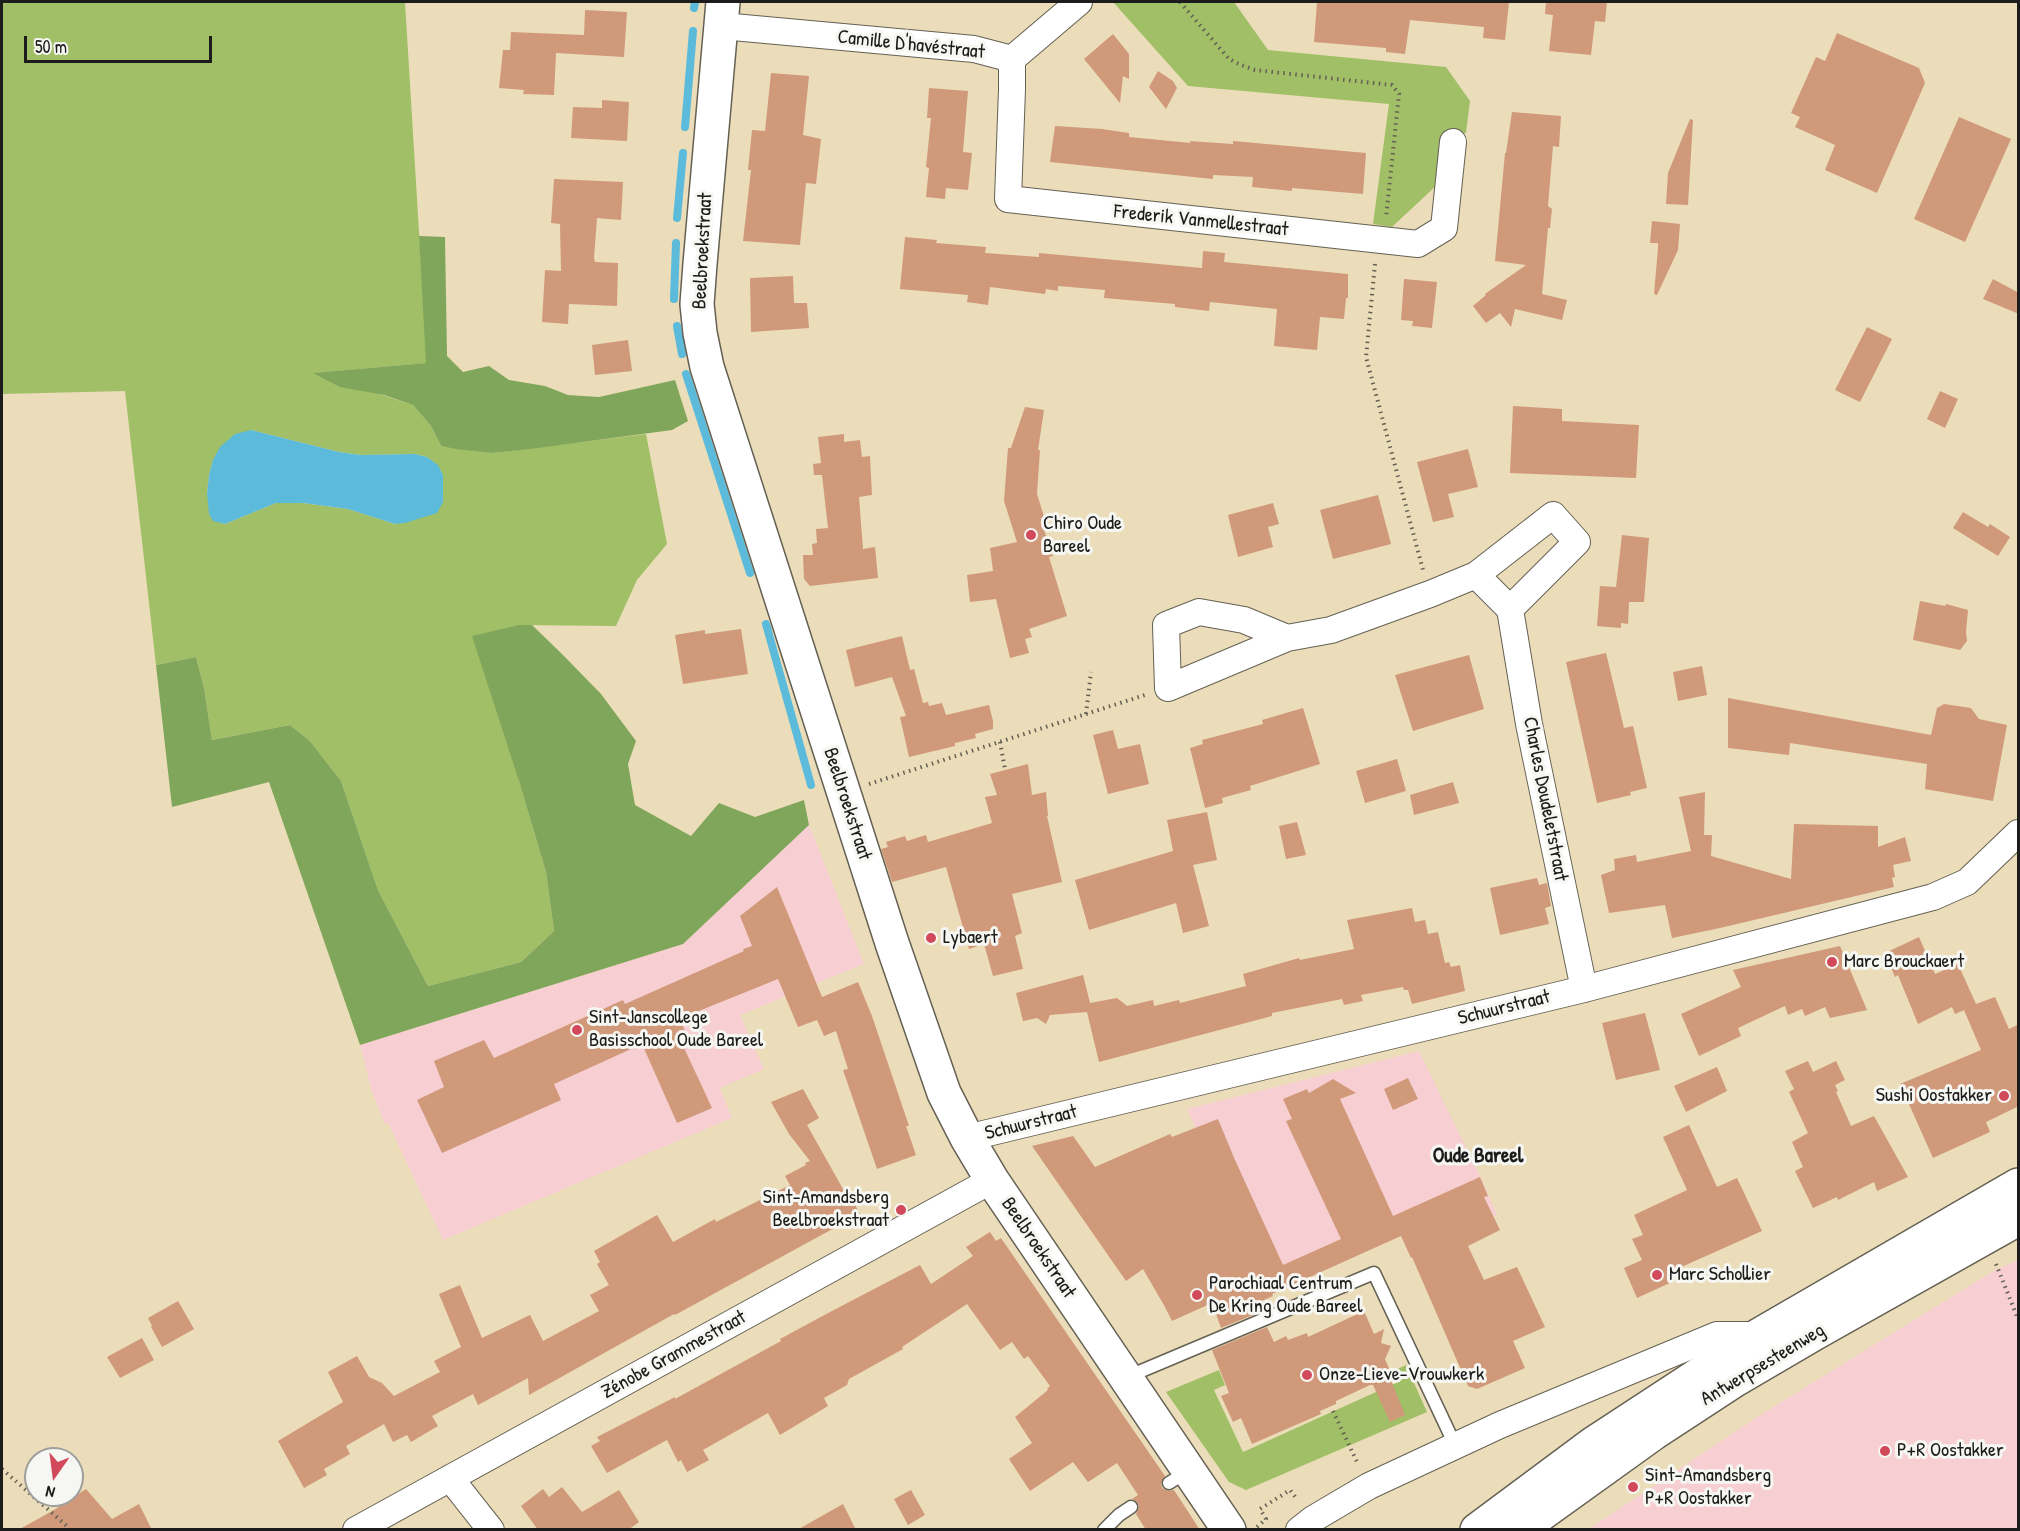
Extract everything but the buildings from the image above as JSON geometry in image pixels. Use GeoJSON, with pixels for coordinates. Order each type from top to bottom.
{"type":"FeatureCollection","features":[{"type":"Feature","properties":{"kind":"street","name":"Camille D'havéstraat"},"geometry":{"type":"LineString","coordinates":[[722,14],[974,49],[1012,59],[1079,2]]}},
{"type":"Feature","properties":{"kind":"street","name":"Beelbroekstraat"},"geometry":{"type":"LineString","coordinates":[[722,14],[700,264],[698,304],[700,333],[707,367],[892,943],[944,1093],[967,1138],[1126,1378],[1179,1477],[1229,1530]]}},
{"type":"Feature","properties":{"kind":"street","name":"Frederik Vanmellestraat"},"geometry":{"type":"LineString","coordinates":[[1012,59],[1008,200],[1418,244],[1444,228],[1453,142]]}},
{"type":"Feature","properties":{"kind":"street"},"geometry":{"type":"LineString","coordinates":[[1287,638],[1244,620],[1199,612],[1166,625],[1168,688],[1287,638],[1331,630],[1476,575],[1553,515],[1577,542],[1510,609],[1476,575]]}},
{"type":"Feature","properties":{"kind":"street","name":"Charles Doudeletstraat"},"geometry":{"type":"LineString","coordinates":[[1510,609],[1529,724],[1584,989]]}},
{"type":"Feature","properties":{"kind":"street","name":"Schuurstraat"},"geometry":{"type":"LineString","coordinates":[[967,1138],[1584,989],[1933,897],[1967,882],[2019,833]]}},
{"type":"Feature","properties":{"kind":"street","name":"Zénobe Grammestraat"},"geometry":{"type":"LineString","coordinates":[[356,1530],[993,1180]]}},
{"type":"Feature","properties":{"kind":"street","name":"Antwerpsesteenweg"},"geometry":{"type":"LineString","coordinates":[[1477,1530],[1594,1443],[1759,1335],[2019,1185]]}},
{"type":"Feature","properties":{"kind":"street","name":"Antwerpsesteenweg"},"geometry":{"type":"LineString","coordinates":[[1519,1530],[1654,1433],[1735,1380],[2019,1219]]}},
{"type":"Feature","properties":{"kind":"street","name":"Antwerpsesteenweg"},"geometry":{"type":"LineString","coordinates":[[1299,1530],[1313,1519],[1369,1486],[1455,1445],[1717,1335],[1759,1335]]}},
{"type":"Feature","properties":{"kind":"street"},"geometry":{"type":"LineString","coordinates":[[450,1478],[491,1530]]}},
{"type":"Feature","properties":{"kind":"lane"},"geometry":{"type":"LineString","coordinates":[[1126,1378],[1374,1273],[1455,1445]]}},
{"type":"Feature","properties":{"kind":"lane"},"geometry":{"type":"LineString","coordinates":[[1104,1530],[1119,1515],[1131,1508]]}},
{"type":"Feature","properties":{"kind":"path"},"geometry":{"type":"LineString","coordinates":[[1086,714],[1091,672]]}},
{"type":"Feature","properties":{"kind":"path"},"geometry":{"type":"LineString","coordinates":[[844,792],[1168,688]]}},
{"type":"Feature","properties":{"kind":"path"},"geometry":{"type":"LineString","coordinates":[[1000,741],[1005,770]]}},
{"type":"Feature","properties":{"kind":"path"},"geometry":{"type":"LineString","coordinates":[[1985,1237],[2019,1319]]}},
{"type":"Feature","properties":{"kind":"path"},"geometry":{"type":"LineString","coordinates":[[1333,1411],[1369,1486]]}},
{"type":"Feature","properties":{"kind":"path"},"geometry":{"type":"LineString","coordinates":[[2,1469],[68,1527]]}},
{"type":"Feature","properties":{"kind":"shaded area","name":"Sint-Janscollege Basisschool Oude Bareel"},"geometry":{"type":"Polygon","coordinates":[[[809,825],[864,964],[740,1015],[764,1069],[720,1088],[732,1118],[443,1240],[388,1123],[384,1123],[371,1088],[360,1045],[683,944],[809,825]]]}},
{"type":"Feature","properties":{"kind":"shaded area"},"geometry":{"type":"Polygon","coordinates":[[[1419,1051],[1497,1215],[1446,1238],[1411,1258],[1401,1236],[1272,1294],[1187,1109],[1419,1051]]]}},
{"type":"Feature","properties":{"kind":"shaded area"},"geometry":{"type":"Polygon","coordinates":[[[2018,1260],[2018,1529],[1589,1529],[1762,1414],[1995,1270],[2018,1260]]]}},
{"type":"Feature","properties":{"kind":"green space"},"geometry":{"type":"Polygon","coordinates":[[[2,2],[405,2],[427,363],[315,373],[413,405],[431,426],[441,446],[493,453],[646,434],[667,544],[637,580],[616,626],[519,625],[518,778],[546,872],[554,931],[521,962],[428,986],[378,890],[341,781],[310,741],[290,725],[212,740],[204,688],[196,657],[156,665],[125,391],[2,394],[2,2]],[[251,430],[213,460],[207,493],[213,520],[225,524],[276,503],[303,503],[348,509],[395,524],[443,502],[443,475],[437,465],[427,457],[415,454],[361,455],[339,452],[251,430]]]}},
{"type":"Feature","properties":{"kind":"green space"},"geometry":{"type":"Polygon","coordinates":[[[1113,2],[1234,2],[1268,50],[1446,67],[1470,101],[1466,133],[1442,140],[1438,184],[1392,227],[1373,224],[1389,104],[1188,86],[1113,2]]]}},
{"type":"Feature","properties":{"kind":"green space"},"geometry":{"type":"Polygon","coordinates":[[[419,236],[445,237],[447,356],[463,372],[489,366],[509,380],[545,386],[568,395],[599,397],[675,380],[688,421],[672,430],[538,448],[493,453],[456,449],[441,446],[431,426],[413,405],[384,395],[340,387],[313,373],[426,363],[419,236]]]}},
{"type":"Feature","properties":{"kind":"green space"},"geometry":{"type":"Polygon","coordinates":[[[519,625],[532,625],[562,654],[601,694],[636,741],[628,764],[635,805],[691,836],[719,803],[755,817],[804,800],[809,825],[683,944],[360,1045],[269,782],[172,807],[156,665],[196,657],[204,688],[212,740],[290,725],[310,741],[341,781],[378,890],[428,986],[521,962],[554,931],[546,872],[472,636],[519,625]]]}},
{"type":"Feature","properties":{"kind":"green space"},"geometry":{"type":"Polygon","coordinates":[[[1406,1365],[1427,1412],[1246,1490],[1229,1482],[1166,1392],[1219,1370],[1225,1385],[1214,1390],[1243,1452],[1396,1383],[1391,1372],[1406,1365]]]}},
{"type":"Feature","properties":{"kind":"water"},"geometry":{"type":"Polygon","coordinates":[[[251,430],[339,452],[361,455],[415,454],[427,457],[438,465],[443,475],[443,502],[437,513],[395,524],[348,509],[303,503],[276,503],[225,524],[213,521],[209,514],[207,493],[213,460],[220,447],[235,434],[251,430]]]}},
{"type":"Feature","properties":{"kind":"waterway"},"geometry":{"type":"LineString","coordinates":[[694,8],[695,2]]}},
{"type":"Feature","properties":{"kind":"waterway"},"geometry":{"type":"LineString","coordinates":[[685,127],[693,31]]}},
{"type":"Feature","properties":{"kind":"waterway"},"geometry":{"type":"LineString","coordinates":[[677,218],[683,153]]}},
{"type":"Feature","properties":{"kind":"waterway"},"geometry":{"type":"LineString","coordinates":[[674,299],[676,243]]}},
{"type":"Feature","properties":{"kind":"waterway"},"geometry":{"type":"LineString","coordinates":[[677,326],[682,354]]}},
{"type":"Feature","properties":{"kind":"waterway"},"geometry":{"type":"LineString","coordinates":[[686,374],[750,573]]}},
{"type":"Feature","properties":{"kind":"waterway"},"geometry":{"type":"LineString","coordinates":[[766,624],[811,785]]}},
{"type":"Feature","properties":{"kind":"place","name":"Chiro Oude Bareel"},"geometry":{"type":"Point","coordinates":[1031,535]}},
{"type":"Feature","properties":{"kind":"place","name":"Lybaert"},"geometry":{"type":"Point","coordinates":[931,938]}},
{"type":"Feature","properties":{"kind":"place","name":"Marc Brouckaert"},"geometry":{"type":"Point","coordinates":[1832,962]}},
{"type":"Feature","properties":{"kind":"place","name":"Sint-Janscollege Basisschool Oude Bareel"},"geometry":{"type":"Point","coordinates":[577,1030]}},
{"type":"Feature","properties":{"kind":"place","name":"Sushi Oostakker"},"geometry":{"type":"Point","coordinates":[2004,1096]}},
{"type":"Feature","properties":{"kind":"place","name":"Sint-Amandsberg Beelbroekstraat"},"geometry":{"type":"Point","coordinates":[901,1210]}},
{"type":"Feature","properties":{"kind":"place","name":"Marc Schollier"},"geometry":{"type":"Point","coordinates":[1657,1275]}},
{"type":"Feature","properties":{"kind":"place","name":"Parochiaal Centrum De Kring Oude Bareel"},"geometry":{"type":"Point","coordinates":[1197,1295]}},
{"type":"Feature","properties":{"kind":"place","name":"Onze-Lieve-Vrouwkerk"},"geometry":{"type":"Point","coordinates":[1307,1375]}},
{"type":"Feature","properties":{"kind":"place","name":"P+R Oostakker"},"geometry":{"type":"Point","coordinates":[1885,1451]}},
{"type":"Feature","properties":{"kind":"place","name":"Sint-Amandsberg P+R Oostakker"},"geometry":{"type":"Point","coordinates":[1633,1487]}},
{"type":"Feature","properties":{"kind":"district","name":"Oude Bareel"},"geometry":{"type":"Point","coordinates":[1478,1156]}}]}
